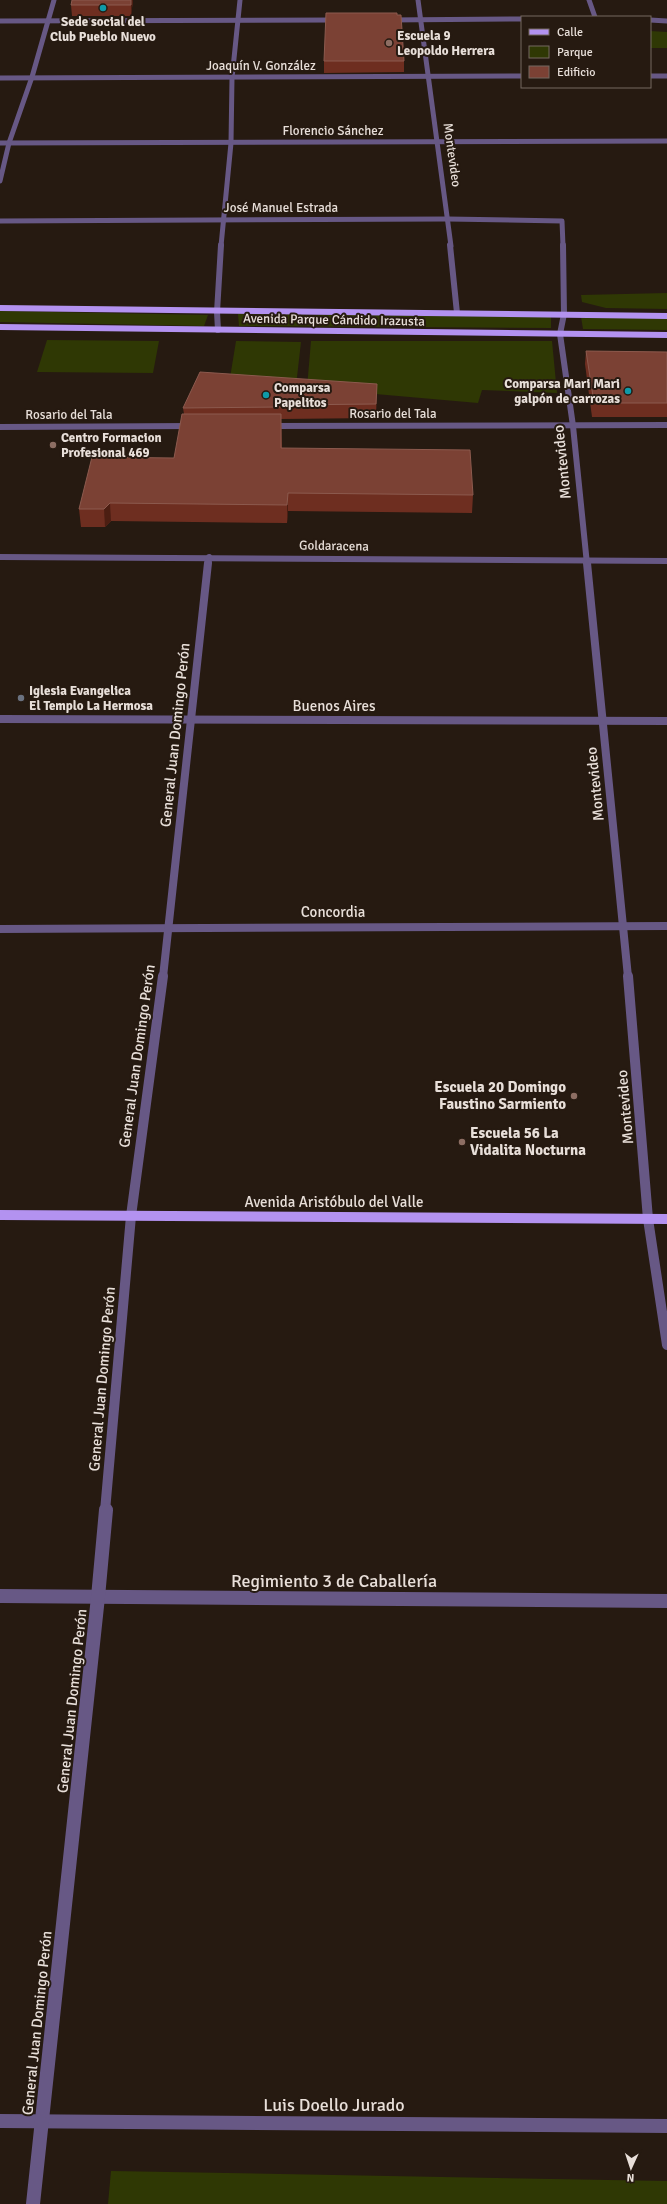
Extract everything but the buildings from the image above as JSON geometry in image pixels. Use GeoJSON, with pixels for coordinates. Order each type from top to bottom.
{"type":"FeatureCollection","features":[{"type":"Feature","properties":{"kind":"main road","name":"Avenida Parque Cándido Irazusta"},"geometry":{"type":"LineString","coordinates":[[0,308],[217,312],[667,316]]}},
{"type":"Feature","properties":{"kind":"main road","name":"Avenida Parque Cándido Irazusta"},"geometry":{"type":"LineString","coordinates":[[0,327],[667,335]]}},
{"type":"Feature","properties":{"kind":"main road","name":"Avenida Aristóbulo del Valle"},"geometry":{"type":"LineString","coordinates":[[0,1216],[667,1219]]}},
{"type":"Feature","properties":{"kind":"street"},"geometry":{"type":"LineString","coordinates":[[0,181],[9,143],[32,77],[54,0]]}},
{"type":"Feature","properties":{"kind":"street"},"geometry":{"type":"LineString","coordinates":[[218,330],[217,312],[223,219],[231,143],[232,78],[240,0]]}},
{"type":"Feature","properties":{"kind":"street","name":"Montevideo"},"geometry":{"type":"LineString","coordinates":[[418,0],[448,219],[457,313]]}},
{"type":"Feature","properties":{"kind":"street"},"geometry":{"type":"LineString","coordinates":[[589,0],[595,16]]}},
{"type":"Feature","properties":{"kind":"street"},"geometry":{"type":"LineString","coordinates":[[381,20],[521,19]]}},
{"type":"Feature","properties":{"kind":"street"},"geometry":{"type":"LineString","coordinates":[[0,21],[341,20]]}},
{"type":"Feature","properties":{"kind":"street"},"geometry":{"type":"LineString","coordinates":[[651,20],[667,21]]}},
{"type":"Feature","properties":{"kind":"street","name":"Joaquín V. González"},"geometry":{"type":"LineString","coordinates":[[0,78],[521,76]]}},
{"type":"Feature","properties":{"kind":"street"},"geometry":{"type":"LineString","coordinates":[[651,76],[667,76]]}},
{"type":"Feature","properties":{"kind":"street","name":"Florencio Sánchez"},"geometry":{"type":"LineString","coordinates":[[0,143],[667,141]]}},
{"type":"Feature","properties":{"kind":"street","name":"José Manuel Estrada"},"geometry":{"type":"LineString","coordinates":[[0,221],[448,219],[562,221]]}},
{"type":"Feature","properties":{"kind":"street","name":"Montevideo"},"geometry":{"type":"LineString","coordinates":[[562,221],[564,314],[560,334],[573,426],[624,925],[648,1219],[667,1346]]}},
{"type":"Feature","properties":{"kind":"street","name":"Rosario del Tala"},"geometry":{"type":"LineString","coordinates":[[263,426],[667,425]]}},
{"type":"Feature","properties":{"kind":"street","name":"Rosario del Tala"},"geometry":{"type":"LineString","coordinates":[[0,427],[199,426]]}},
{"type":"Feature","properties":{"kind":"street","name":"Goldaracena"},"geometry":{"type":"LineString","coordinates":[[0,557],[209,557],[667,561]]}},
{"type":"Feature","properties":{"kind":"street","name":"General Juan Domingo Perón"},"geometry":{"type":"LineString","coordinates":[[33,2204],[98,1597],[131,1216],[170,927],[209,557]]}},
{"type":"Feature","properties":{"kind":"street","name":"Buenos Aires"},"geometry":{"type":"LineString","coordinates":[[0,719],[667,721]]}},
{"type":"Feature","properties":{"kind":"street","name":"Concordia"},"geometry":{"type":"LineString","coordinates":[[0,929],[170,927],[667,926]]}},
{"type":"Feature","properties":{"kind":"street","name":"Regimiento 3 de Caballería"},"geometry":{"type":"LineString","coordinates":[[0,1596],[667,1601]]}},
{"type":"Feature","properties":{"kind":"street","name":"Luis Doello Jurado"},"geometry":{"type":"LineString","coordinates":[[0,2121],[667,2126]]}},
{"type":"Feature","properties":{"kind":"green space"},"geometry":{"type":"Polygon","coordinates":[[[651,31],[667,32],[667,48],[651,48],[651,31]]]}},
{"type":"Feature","properties":{"kind":"green space"},"geometry":{"type":"Polygon","coordinates":[[[667,293],[667,309],[606,308],[582,302],[581,295],[667,293]]]}},
{"type":"Feature","properties":{"kind":"green space"},"geometry":{"type":"Polygon","coordinates":[[[0,311],[208,315],[204,326],[0,322],[0,311]]]}},
{"type":"Feature","properties":{"kind":"green space"},"geometry":{"type":"Polygon","coordinates":[[[238,314],[551,317],[551,328],[239,326],[238,314]]]}},
{"type":"Feature","properties":{"kind":"green space"},"geometry":{"type":"Polygon","coordinates":[[[581,317],[667,317],[667,330],[583,329],[581,317]]]}},
{"type":"Feature","properties":{"kind":"green space"},"geometry":{"type":"Polygon","coordinates":[[[47,340],[159,341],[153,373],[37,372],[47,340]]]}},
{"type":"Feature","properties":{"kind":"green space"},"geometry":{"type":"Polygon","coordinates":[[[236,341],[301,342],[296,386],[229,384],[236,341]]]}},
{"type":"Feature","properties":{"kind":"green space"},"geometry":{"type":"Polygon","coordinates":[[[311,341],[552,341],[557,393],[482,390],[478,403],[307,388],[311,341]]]}},
{"type":"Feature","properties":{"kind":"green space"},"geometry":{"type":"Polygon","coordinates":[[[111,2171],[667,2181],[667,2204],[108,2204],[111,2171]]]}},
{"type":"Feature","properties":{"kind":"place","name":"Sede social del Club Pueblo Nuevo"},"geometry":{"type":"Point","coordinates":[103,8]}},
{"type":"Feature","properties":{"kind":"place","name":"Escuela 9 Leopoldo Herrera"},"geometry":{"type":"Point","coordinates":[389,43]}},
{"type":"Feature","properties":{"kind":"place","name":"Comparsa Mari Mari galpón de carrozas"},"geometry":{"type":"Point","coordinates":[628,391]}},
{"type":"Feature","properties":{"kind":"place","name":"Comparsa Papelitos"},"geometry":{"type":"Point","coordinates":[266,395]}},
{"type":"Feature","properties":{"kind":"place","name":"Centro Formacion Profesional 469"},"geometry":{"type":"Point","coordinates":[53,445]}},
{"type":"Feature","properties":{"kind":"place","name":"Iglesia Evangelica El Templo La Hermosa"},"geometry":{"type":"Point","coordinates":[21,698]}},
{"type":"Feature","properties":{"kind":"place","name":"Escuela 20 Domingo Faustino Sarmiento"},"geometry":{"type":"Point","coordinates":[574,1096]}},
{"type":"Feature","properties":{"kind":"place","name":"Escuela 56 La Vidalita Nocturna"},"geometry":{"type":"Point","coordinates":[462,1142]}}]}
